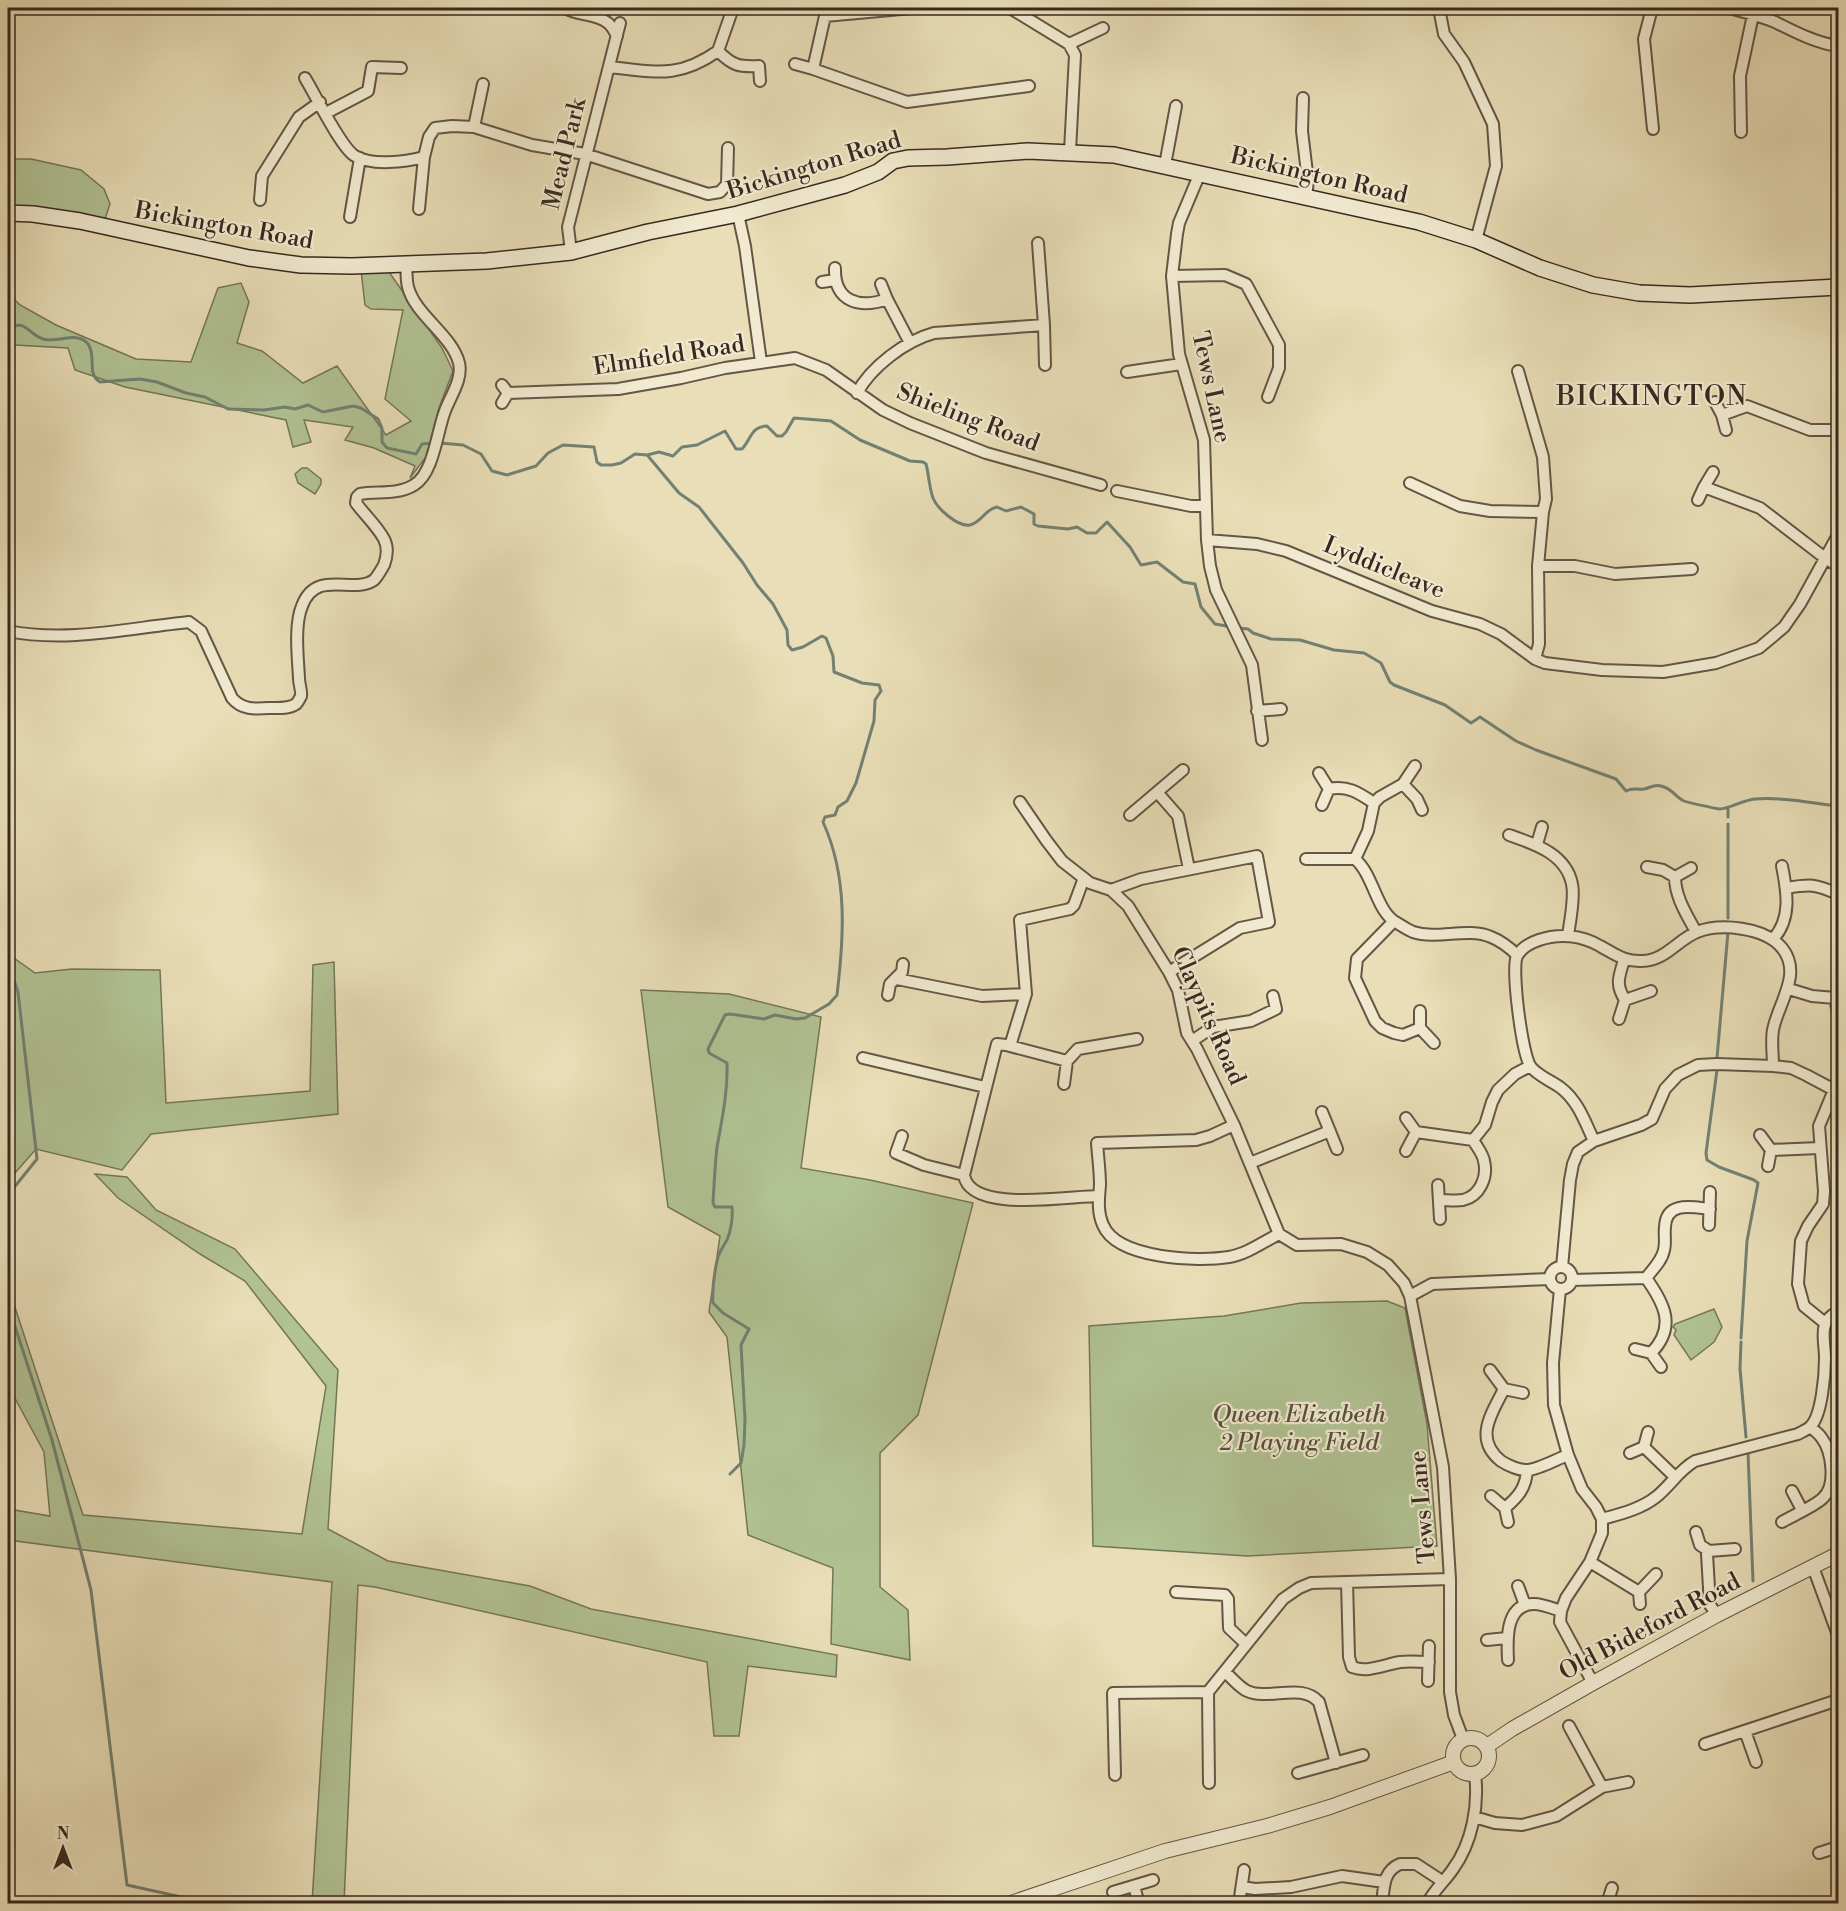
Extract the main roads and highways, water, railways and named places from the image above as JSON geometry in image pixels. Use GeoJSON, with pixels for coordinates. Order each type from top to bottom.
{"type":"FeatureCollection","features":[{"type":"Feature","properties":{"kind":"main road","name":"Bickington Road"},"geometry":{"type":"LineString","coordinates":[[8,213],[80,221],[249,258],[301,265],[487,261],[571,252],[648,232],[738,214],[845,185],[878,172],[893,161],[908,158],[947,158],[1028,151],[1070,151],[1114,155],[1165,165],[1419,222],[1476,240],[1540,268],[1593,285],[1639,293],[1690,295],[1839,287]]}},
{"type":"Feature","properties":{"kind":"waterway"},"geometry":{"type":"LineString","coordinates":[[8,330],[18,325],[43,339],[78,338],[83,340],[91,349],[93,374],[100,382],[140,379],[157,382],[186,393],[205,397],[228,409],[264,410],[285,407],[295,409],[308,405],[323,412],[353,406],[361,408],[378,419],[382,428],[382,442],[387,448],[416,454],[422,444],[433,443]]}},
{"type":"Feature","properties":{"kind":"waterway"},"geometry":{"type":"LineString","coordinates":[[440,443],[463,445],[481,454],[492,471],[507,475],[536,466],[548,453],[563,445],[594,447],[597,462],[601,465],[612,465],[621,463],[635,454],[647,455],[659,452],[673,456],[682,447],[697,445],[725,431],[736,449],[742,449],[758,428],[767,426],[777,436],[782,436],[794,418],[831,421],[860,440],[910,461],[926,464],[935,502],[948,516],[959,523],[970,525],[978,521],[989,510],[997,507],[1006,511],[1021,507],[1034,514],[1034,524],[1038,526],[1068,529],[1077,527],[1087,533],[1096,533],[1107,522],[1130,547],[1141,565],[1157,562],[1183,582],[1195,584],[1201,607],[1215,624],[1232,627]]}},
{"type":"Feature","properties":{"kind":"waterway"},"geometry":{"type":"LineString","coordinates":[[648,456],[679,493],[699,507],[743,563],[773,604],[787,630],[788,645],[792,650],[803,647],[822,636],[826,638],[833,656],[834,672],[862,683],[879,685],[881,691],[875,700],[874,721],[856,783],[847,801],[838,807],[835,815],[825,817],[823,822],[837,864],[842,907],[837,995],[829,1004],[805,1018],[796,1019],[775,1015],[764,1019],[725,1015],[708,1049],[709,1053],[727,1063],[726,1095],[717,1147],[713,1203],[715,1207],[732,1207],[730,1232],[715,1269],[713,1303],[723,1313],[749,1329],[741,1345],[744,1445],[741,1463],[730,1474]]}},
{"type":"Feature","properties":{"kind":"waterway"},"geometry":{"type":"LineString","coordinates":[[1238,628],[1248,629],[1271,639],[1300,640],[1334,650],[1364,653],[1381,663],[1390,682],[1394,685],[1445,705],[1471,723],[1480,717],[1516,741],[1616,779],[1626,791],[1654,786],[1665,787],[1684,801],[1720,809],[1750,800],[1765,799],[1838,806]]}},
{"type":"Feature","properties":{"kind":"waterway"},"geometry":{"type":"LineString","coordinates":[[1728,808],[1728,817]]}},
{"type":"Feature","properties":{"kind":"waterway"},"geometry":{"type":"LineString","coordinates":[[1728,824],[1728,918]]}},
{"type":"Feature","properties":{"kind":"waterway"},"geometry":{"type":"LineString","coordinates":[[1717,1058],[1728,932]]}},
{"type":"Feature","properties":{"kind":"waterway"},"geometry":{"type":"LineString","coordinates":[[8,963],[18,992],[37,1159],[8,1195]]}},
{"type":"Feature","properties":{"kind":"waterway"},"geometry":{"type":"LineString","coordinates":[[1717,1070],[1707,1160],[1758,1183],[1747,1241],[1741,1338]]}},
{"type":"Feature","properties":{"kind":"waterway"},"geometry":{"type":"LineString","coordinates":[[8,1305],[52,1440],[91,1590],[127,1885],[213,1904]]}},
{"type":"Feature","properties":{"kind":"waterway"},"geometry":{"type":"LineString","coordinates":[[1741,1342],[1740,1369],[1746,1437]]}},
{"type":"Feature","properties":{"kind":"waterway"},"geometry":{"type":"LineString","coordinates":[[1748,1452],[1753,1581]]}},
{"type":"Feature","properties":{"kind":"district","name":"BICKINGTON"},"geometry":{"type":"Point","coordinates":[1652,397]}},
{"type":"Feature","properties":{"kind":"park label","name":"Queen Elizabeth 2 Playing Field"},"geometry":{"type":"Point","coordinates":[1299,1429]}}]}
